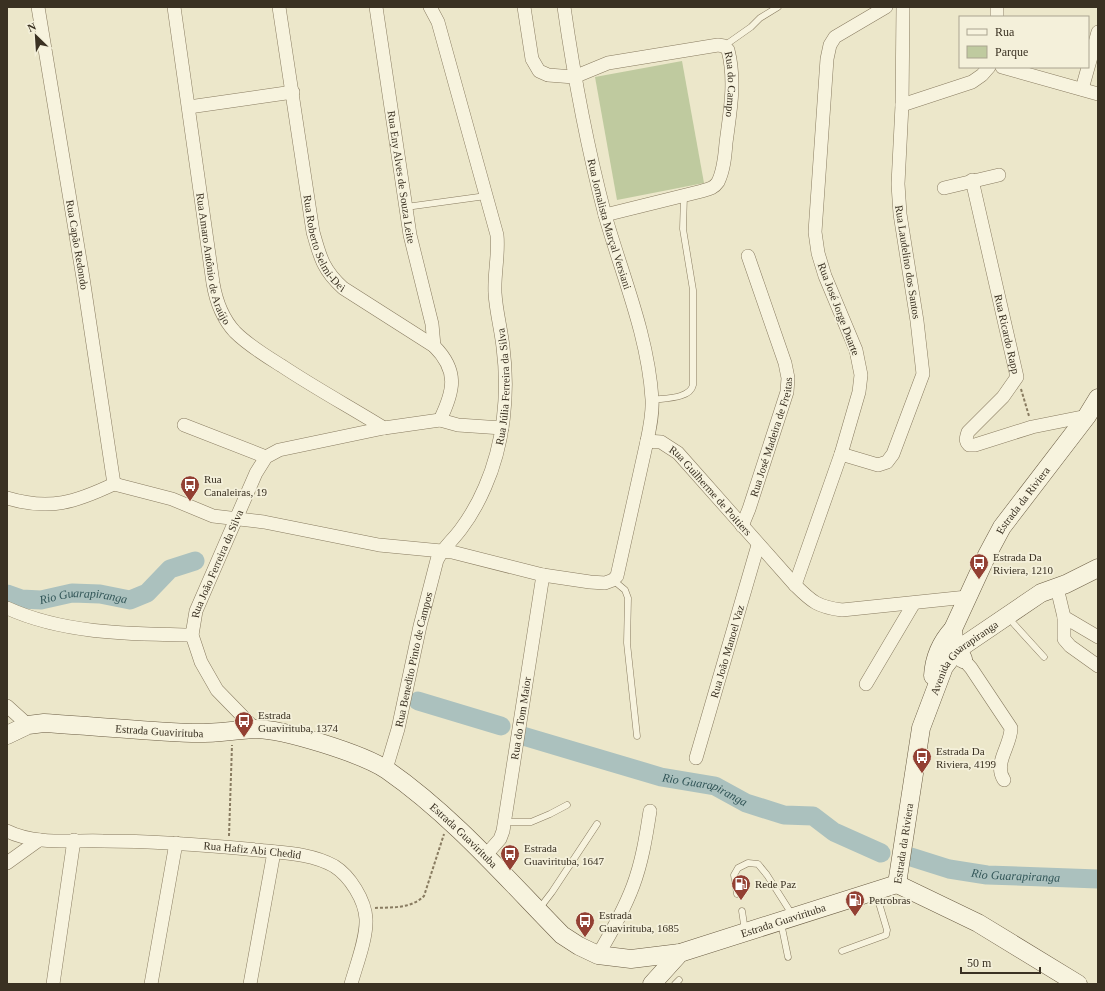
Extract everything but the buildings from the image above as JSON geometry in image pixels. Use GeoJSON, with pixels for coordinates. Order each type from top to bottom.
{"type":"FeatureCollection","features":[{"type":"Feature","properties":{"kind":"street","name":"Rua Capão Redondo"},"geometry":{"type":"LineString","coordinates":[[38,7],[83,278],[114,484]]}},
{"type":"Feature","properties":{"kind":"street","name":"Rua Amaro Antônio de Araújo"},"geometry":{"type":"LineString","coordinates":[[174,7],[215,297],[222,312],[235,332],[258,350],[307,383],[384,428]]}},
{"type":"Feature","properties":{"kind":"street","name":"Rua Roberto Selmi-Dei"},"geometry":{"type":"LineString","coordinates":[[279,7],[313,232],[320,257],[329,276],[343,288],[434,346],[442,353],[449,367],[452,379],[451,392],[440,420]]}},
{"type":"Feature","properties":{"kind":"street","name":"Rua Eny Alves de Souza Leite"},"geometry":{"type":"LineString","coordinates":[[376,7],[415,260],[432,324],[434,346]]}},
{"type":"Feature","properties":{"kind":"street","name":"Rua Júlia Ferreira da Silva"},"geometry":{"type":"LineString","coordinates":[[430,7],[438,22],[497,235],[499,250],[495,291],[506,378],[502,428],[495,461],[485,488],[462,527],[442,551]]}},
{"type":"Feature","properties":{"kind":"street"},"geometry":{"type":"LineString","coordinates":[[524,7],[532,60],[535,67],[539,71],[548,75],[574,77]]}},
{"type":"Feature","properties":{"kind":"street","name":"Rua Jornalista Marçal Versiani"},"geometry":{"type":"LineString","coordinates":[[564,7],[574,77],[605,215],[644,344],[652,400],[647,441]]}},
{"type":"Feature","properties":{"kind":"street","name":"Rua José Jorge Duarte"},"geometry":{"type":"LineString","coordinates":[[795,585],[841,454],[859,392],[861,375],[856,350],[825,276],[818,253],[815,232],[827,59],[830,45],[835,37],[886,7]]}},
{"type":"Feature","properties":{"kind":"street","name":"Rua Laudelino dos Santos"},"geometry":{"type":"LineString","coordinates":[[841,454],[878,465],[887,462],[893,454],[923,374],[917,321],[900,214],[898,184],[902,105],[903,7]]}},
{"type":"Feature","properties":{"kind":"street"},"geometry":{"type":"LineString","coordinates":[[1089,64],[1098,32]]}},
{"type":"Feature","properties":{"kind":"street","name":"Rua do Campo"},"geometry":{"type":"LineString","coordinates":[[574,77],[608,63],[718,45],[724,46],[728,50],[732,85],[732,102],[722,172],[717,183],[712,188],[605,215]]}},
{"type":"Feature","properties":{"kind":"street"},"geometry":{"type":"LineString","coordinates":[[902,105],[972,82],[982,75],[988,68]]}},
{"type":"Feature","properties":{"kind":"street"},"geometry":{"type":"LineString","coordinates":[[1006,68],[1098,94]]}},
{"type":"Feature","properties":{"kind":"street"},"geometry":{"type":"LineString","coordinates":[[1082,89],[1088,68]]}},
{"type":"Feature","properties":{"kind":"street"},"geometry":{"type":"LineString","coordinates":[[189,107],[293,92]]}},
{"type":"Feature","properties":{"kind":"street"},"geometry":{"type":"LineString","coordinates":[[944,188],[972,180],[999,175]]}},
{"type":"Feature","properties":{"kind":"street","name":"Rua Ricardo Rapp"},"geometry":{"type":"LineString","coordinates":[[972,180],[1017,377],[1003,397],[968,432],[966,442],[969,445],[974,445],[1032,427],[1087,416]]}},
{"type":"Feature","properties":{"kind":"street","name":"Rua José Madeira de Freitas"},"geometry":{"type":"LineString","coordinates":[[742,526],[749,509],[787,392],[788,378],[785,362],[748,256]]}},
{"type":"Feature","properties":{"kind":"street","name":"Estrada da Riviera"},"geometry":{"type":"LineString","coordinates":[[1078,984],[978,923],[897,884],[915,759],[932,695],[936,658],[946,637],[953,629],[1002,527],[1087,416],[1098,398]]}},
{"type":"Feature","properties":{"kind":"street"},"geometry":{"type":"LineString","coordinates":[[184,425],[266,457],[279,450],[384,428],[440,420],[458,425],[502,428]]}},
{"type":"Feature","properties":{"kind":"street"},"geometry":{"type":"LineString","coordinates":[[7,498],[40,505],[61,504],[84,498],[114,484],[172,499],[213,516],[235,520],[264,522],[379,545],[442,551],[470,556],[543,574],[605,583],[613,580],[617,576],[647,441]]}},
{"type":"Feature","properties":{"kind":"street","name":"Rua Guilherme de Poitiers"},"geometry":{"type":"LineString","coordinates":[[647,441],[661,442],[678,453],[795,585],[808,597],[824,608],[842,610],[914,603],[964,604]]}},
{"type":"Feature","properties":{"kind":"street","name":"Rua João Ferreira da Silva"},"geometry":{"type":"LineString","coordinates":[[255,729],[217,690],[201,662],[192,635],[196,611],[256,473],[266,457]]}},
{"type":"Feature","properties":{"kind":"street","name":"Rua João Manoel Vaz"},"geometry":{"type":"LineString","coordinates":[[696,758],[758,545]]}},
{"type":"Feature","properties":{"kind":"street","name":"Rua Benedito Pinto de Campos"},"geometry":{"type":"LineString","coordinates":[[386,769],[398,729],[432,576],[442,551]]}},
{"type":"Feature","properties":{"kind":"street","name":"Avenida Guarapiranga"},"geometry":{"type":"LineString","coordinates":[[965,655],[1014,624],[1062,588],[1098,568]]}},
{"type":"Feature","properties":{"kind":"street","name":"Rua do Tom Maior"},"geometry":{"type":"LineString","coordinates":[[486,855],[500,839],[505,822],[543,574]]}},
{"type":"Feature","properties":{"kind":"street"},"geometry":{"type":"LineString","coordinates":[[1062,588],[1064,617],[1063,632],[1066,643],[1098,666]]}},
{"type":"Feature","properties":{"kind":"street","name":"Avenida Guarapiranga"},"geometry":{"type":"LineString","coordinates":[[932,695],[965,655],[1041,592],[1062,588]]}},
{"type":"Feature","properties":{"kind":"street"},"geometry":{"type":"LineString","coordinates":[[866,684],[914,603]]}},
{"type":"Feature","properties":{"kind":"street","name":"Estrada da Riviera"},"geometry":{"type":"LineString","coordinates":[[964,604],[961,632],[965,655]]}},
{"type":"Feature","properties":{"kind":"street"},"geometry":{"type":"LineString","coordinates":[[7,608],[43,622],[62,626],[149,635],[192,635]]}},
{"type":"Feature","properties":{"kind":"street"},"geometry":{"type":"LineString","coordinates":[[1064,617],[1098,637]]}},
{"type":"Feature","properties":{"kind":"street"},"geometry":{"type":"LineString","coordinates":[[953,629],[954,640],[1011,728],[1011,737],[1000,766],[1001,775],[1004,780]]}},
{"type":"Feature","properties":{"kind":"street"},"geometry":{"type":"LineString","coordinates":[[7,706],[28,725]]}},
{"type":"Feature","properties":{"kind":"street","name":"Estrada Guavirituba"},"geometry":{"type":"LineString","coordinates":[[7,735],[28,725],[44,723],[192,733],[233,732],[255,729],[275,731],[304,738],[343,751],[386,769],[448,820],[486,855],[562,935],[579,946],[598,955],[631,959],[680,953],[897,884]]}},
{"type":"Feature","properties":{"kind":"street"},"geometry":{"type":"LineString","coordinates":[[598,955],[624,908],[633,886],[643,855],[650,811]]}},
{"type":"Feature","properties":{"kind":"street","name":"Rua Hafiz Abi Chedid"},"geometry":{"type":"LineString","coordinates":[[7,831],[39,840],[176,843],[274,852],[318,859],[335,867],[348,879],[364,908],[366,920],[365,930],[351,984]]}},
{"type":"Feature","properties":{"kind":"street"},"geometry":{"type":"LineString","coordinates":[[7,863],[39,840]]}},
{"type":"Feature","properties":{"kind":"street"},"geometry":{"type":"LineString","coordinates":[[53,984],[74,840]]}},
{"type":"Feature","properties":{"kind":"street"},"geometry":{"type":"LineString","coordinates":[[151,984],[176,843]]}},
{"type":"Feature","properties":{"kind":"street"},"geometry":{"type":"LineString","coordinates":[[250,984],[274,852]]}},
{"type":"Feature","properties":{"kind":"street"},"geometry":{"type":"LineString","coordinates":[[652,984],[680,953]]}},
{"type":"Feature","properties":{"kind":"lane"},"geometry":{"type":"LineString","coordinates":[[724,46],[760,18],[778,7]]}},
{"type":"Feature","properties":{"kind":"lane"},"geometry":{"type":"LineString","coordinates":[[652,400],[687,394],[692,390],[693,385],[693,290],[682,229],[684,195]]}},
{"type":"Feature","properties":{"kind":"lane"},"geometry":{"type":"LineString","coordinates":[[406,207],[486,196]]}},
{"type":"Feature","properties":{"kind":"lane"},"geometry":{"type":"LineString","coordinates":[[613,580],[625,590],[628,598],[627,643],[637,736]]}},
{"type":"Feature","properties":{"kind":"lane"},"geometry":{"type":"LineString","coordinates":[[1014,624],[1044,657]]}},
{"type":"Feature","properties":{"kind":"lane"},"geometry":{"type":"LineString","coordinates":[[505,822],[531,822],[567,805]]}},
{"type":"Feature","properties":{"kind":"lane"},"geometry":{"type":"LineString","coordinates":[[538,910],[552,892],[597,824]]}},
{"type":"Feature","properties":{"kind":"lane"},"geometry":{"type":"LineString","coordinates":[[737,894],[734,875],[738,868],[748,863],[758,864],[767,875],[787,920],[788,957]]}},
{"type":"Feature","properties":{"kind":"lane"},"geometry":{"type":"LineString","coordinates":[[842,951],[886,935],[888,930],[875,892]]}},
{"type":"Feature","properties":{"kind":"lane"},"geometry":{"type":"LineString","coordinates":[[742,911],[745,933]]}},
{"type":"Feature","properties":{"kind":"path"},"geometry":{"type":"LineString","coordinates":[[1017,377],[1032,427]]}},
{"type":"Feature","properties":{"kind":"path"},"geometry":{"type":"LineString","coordinates":[[228,847],[233,732]]}},
{"type":"Feature","properties":{"kind":"path"},"geometry":{"type":"LineString","coordinates":[[364,908],[410,905],[418,902],[424,896],[448,820]]}},
{"type":"Feature","properties":{"kind":"green space"},"geometry":{"type":"Polygon","coordinates":[[[682,61],[704,183],[617,200],[595,77],[682,61]]]}},
{"type":"Feature","properties":{"kind":"waterway","name":"Rio Guarapiranga"},"geometry":{"type":"LineString","coordinates":[[7,594],[21,599],[41,600],[72,593],[100,594],[130,600],[147,593],[170,569],[195,561]]}},
{"type":"Feature","properties":{"kind":"waterway","name":"Rio Guarapiranga"},"geometry":{"type":"LineString","coordinates":[[418,701],[501,726]]}},
{"type":"Feature","properties":{"kind":"waterway","name":"Rio Guarapiranga"},"geometry":{"type":"LineString","coordinates":[[523,736],[661,777],[715,786],[746,803],[784,815],[813,816],[834,832],[881,853]]}},
{"type":"Feature","properties":{"kind":"waterway","name":"Rio Guarapiranga"},"geometry":{"type":"LineString","coordinates":[[911,857],[949,869],[987,875],[1098,879]]}},
{"type":"Feature","properties":{"kind":"place","name":"Rua Canaleiras, 19"},"geometry":{"type":"Point","coordinates":[190,502]}},
{"type":"Feature","properties":{"kind":"place","name":"Estrada Da Riviera, 1210"},"geometry":{"type":"Point","coordinates":[979,580]}},
{"type":"Feature","properties":{"kind":"place","name":"Estrada Guavirituba, 1374"},"geometry":{"type":"Point","coordinates":[244,738]}},
{"type":"Feature","properties":{"kind":"place","name":"Estrada Da Riviera, 4199"},"geometry":{"type":"Point","coordinates":[922,774]}},
{"type":"Feature","properties":{"kind":"place","name":"Estrada Guavirituba, 1647"},"geometry":{"type":"Point","coordinates":[510,871]}},
{"type":"Feature","properties":{"kind":"place","name":"Rede Paz"},"geometry":{"type":"Point","coordinates":[741,901]}},
{"type":"Feature","properties":{"kind":"place","name":"Petrobras"},"geometry":{"type":"Point","coordinates":[855,917]}},
{"type":"Feature","properties":{"kind":"place","name":"Estrada Guavirituba, 1685"},"geometry":{"type":"Point","coordinates":[585,938]}}]}
